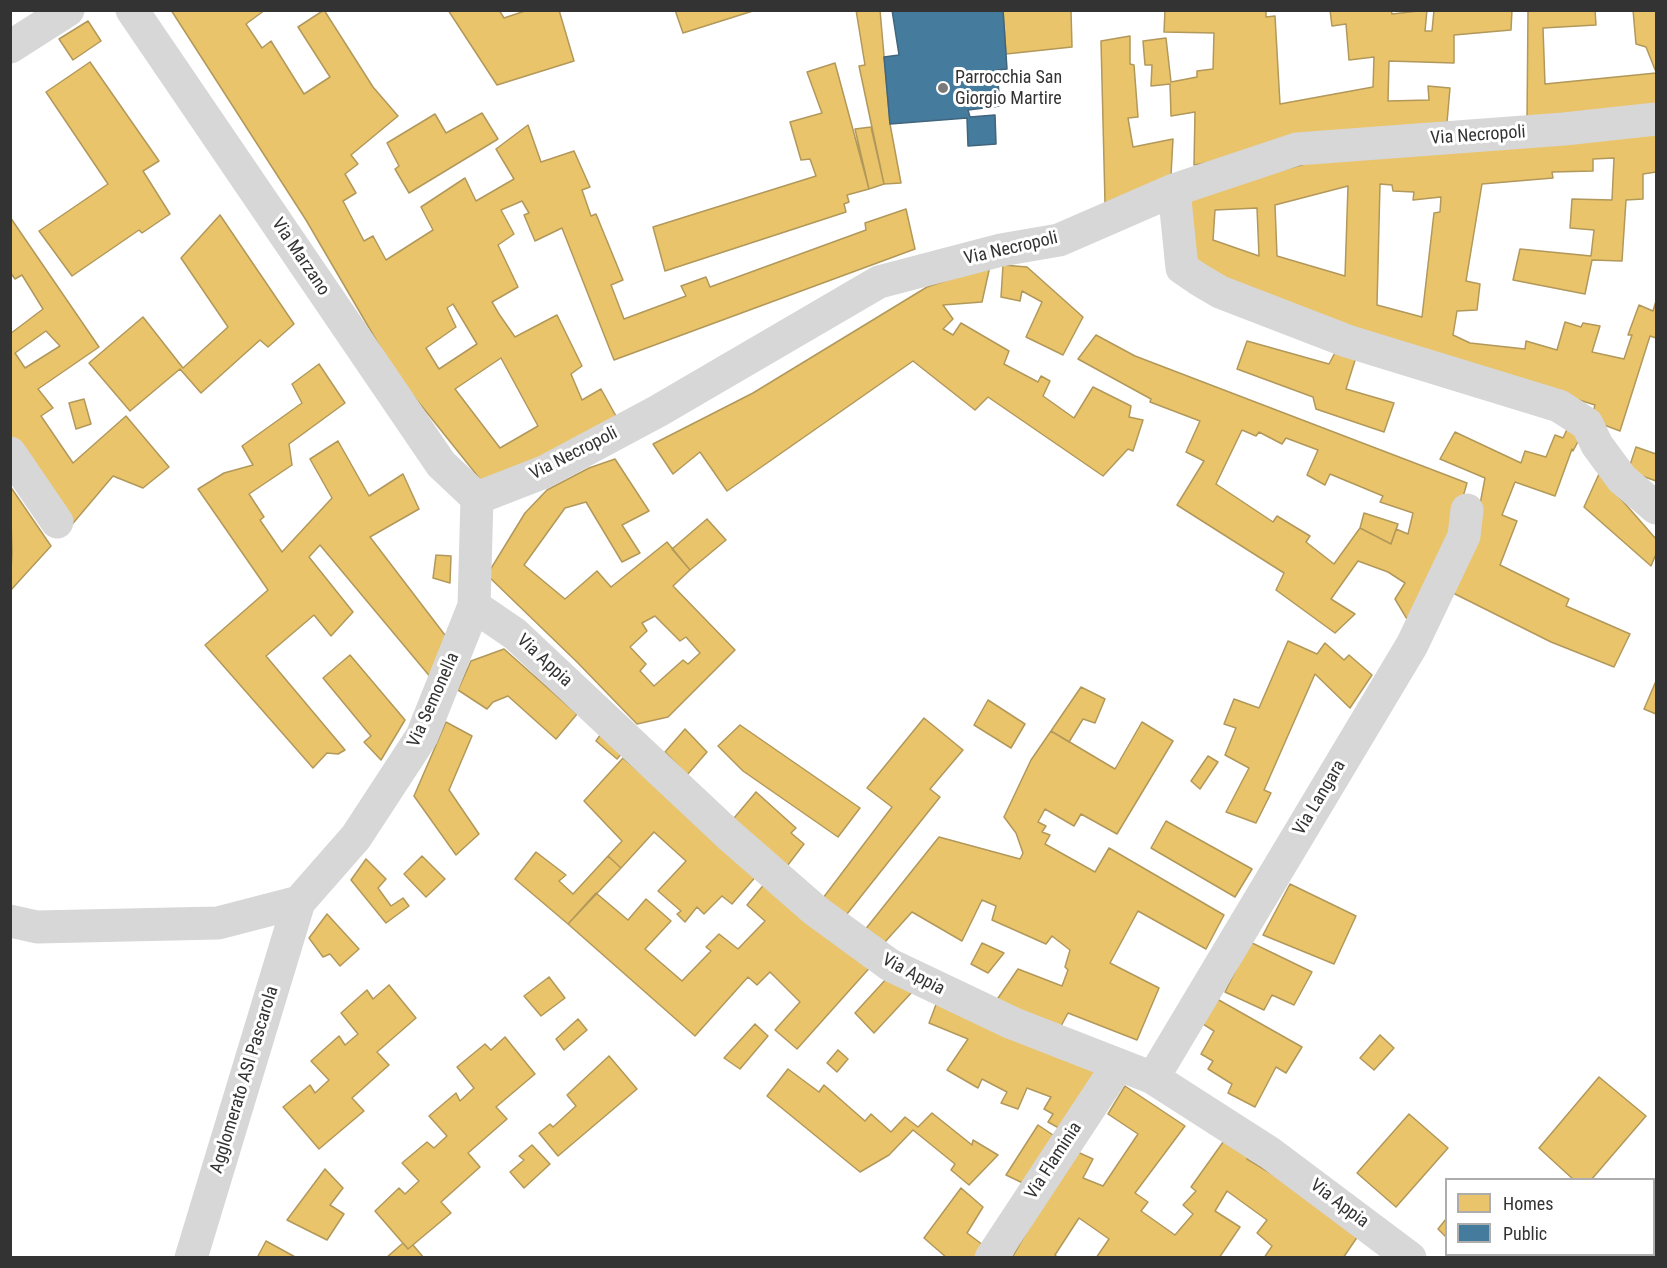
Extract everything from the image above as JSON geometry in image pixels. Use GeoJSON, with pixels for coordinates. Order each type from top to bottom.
{"type":"FeatureCollection","features":[{"type":"Feature","properties":{"kind":"street"},"geometry":{"type":"LineString","coordinates":[[10,46],[68,10]]}},
{"type":"Feature","properties":{"kind":"street","name":"Via Marzano"},"geometry":{"type":"LineString","coordinates":[[132,10],[441,464],[477,498]]}},
{"type":"Feature","properties":{"kind":"street","name":"Via Necropoli"},"geometry":{"type":"LineString","coordinates":[[477,498],[544,472],[658,411],[879,282],[1002,250],[1059,240],[1174,190],[1297,149],[1564,129],[1656,118]]}},
{"type":"Feature","properties":{"kind":"street"},"geometry":{"type":"LineString","coordinates":[[1174,190],[1182,268],[1198,279],[1220,292],[1347,341],[1559,406],[1587,424],[1597,445],[1622,479],[1656,508]]}},
{"type":"Feature","properties":{"kind":"street"},"geometry":{"type":"LineString","coordinates":[[10,453],[57,522]]}},
{"type":"Feature","properties":{"kind":"street","name":"Via Semonella"},"geometry":{"type":"LineString","coordinates":[[299,903],[356,837],[422,736],[474,606],[477,498]]}},
{"type":"Feature","properties":{"kind":"street","name":"Via Langara"},"geometry":{"type":"LineString","coordinates":[[1153,1078],[1412,645],[1464,536],[1467,510]]}},
{"type":"Feature","properties":{"kind":"street","name":"Via Appia"},"geometry":{"type":"LineString","coordinates":[[474,606],[515,634],[729,835],[816,911],[880,958],[1012,1023],[1153,1078],[1270,1153],[1410,1257]]}},
{"type":"Feature","properties":{"kind":"street"},"geometry":{"type":"LineString","coordinates":[[10,921],[37,927],[218,923],[299,903]]}},
{"type":"Feature","properties":{"kind":"street","name":"Agglomerato ASI Pascarola"},"geometry":{"type":"LineString","coordinates":[[191,1257],[299,903]]}},
{"type":"Feature","properties":{"kind":"street","name":"Via Flaminia"},"geometry":{"type":"LineString","coordinates":[[991,1257],[1118,1065]]}},
{"type":"Feature","properties":{"kind":"building: Homes"},"geometry":{"type":"Polygon","coordinates":[[[171,10],[265,10],[246,24],[262,48],[271,41],[304,94],[330,77],[298,27],[324,10],[373,87],[398,116],[351,155],[358,164],[345,174],[356,193],[343,201],[364,241],[373,236],[386,260],[433,230],[421,207],[465,178],[476,201],[514,179],[496,149],[528,125],[541,162],[574,151],[590,187],[582,190],[591,216],[596,214],[623,280],[611,285],[624,319],[686,296],[681,286],[706,277],[710,287],[866,230],[865,223],[906,209],[915,249],[614,360],[562,228],[535,241],[524,215],[529,213],[522,201],[501,210],[514,234],[498,245],[518,287],[492,302],[515,337],[557,315],[582,366],[571,374],[582,400],[601,389],[621,425],[488,489],[396,374],[306,220],[171,10]],[[453,304],[447,308],[456,327],[426,348],[439,369],[477,344],[453,304]],[[501,358],[455,389],[500,448],[538,426],[501,358]]]}},
{"type":"Feature","properties":{"kind":"building: Homes"},"geometry":{"type":"Polygon","coordinates":[[[448,10],[499,10],[504,18],[528,10],[559,10],[574,61],[497,85],[448,10]]]}},
{"type":"Feature","properties":{"kind":"building: Homes"},"geometry":{"type":"Polygon","coordinates":[[[675,10],[756,10],[683,33],[675,10]]]}},
{"type":"Feature","properties":{"kind":"building: Homes"},"geometry":{"type":"Polygon","coordinates":[[[856,10],[880,10],[890,124],[901,183],[884,184],[859,66],[865,65],[856,10]]]}},
{"type":"Feature","properties":{"kind":"building: Homes"},"geometry":{"type":"Polygon","coordinates":[[[1003,10],[1071,10],[1072,47],[1006,54],[1003,10]]]}},
{"type":"Feature","properties":{"kind":"building: Homes"},"geometry":{"type":"Polygon","coordinates":[[[1165,10],[1266,10],[1266,17],[1275,16],[1280,104],[1373,87],[1374,57],[1349,60],[1346,24],[1332,26],[1330,10],[1391,10],[1392,14],[1427,10],[1425,31],[1432,31],[1434,10],[1512,10],[1511,30],[1454,35],[1454,63],[1389,61],[1388,101],[1429,100],[1428,86],[1450,88],[1447,122],[1194,165],[1195,112],[1171,116],[1170,84],[1151,86],[1152,65],[1145,65],[1143,41],[1166,38],[1171,82],[1197,77],[1197,71],[1213,69],[1214,33],[1164,32],[1165,10]]]}},
{"type":"Feature","properties":{"kind":"building: Homes"},"geometry":{"type":"Polygon","coordinates":[[[1528,10],[1595,10],[1596,25],[1543,28],[1545,84],[1656,73],[1656,106],[1527,122],[1528,10]]]}},
{"type":"Feature","properties":{"kind":"building: Homes"},"geometry":{"type":"Polygon","coordinates":[[[1633,10],[1656,10],[1656,72],[1646,47],[1636,44],[1633,10]]]}},
{"type":"Feature","properties":{"kind":"building: Homes"},"geometry":{"type":"Polygon","coordinates":[[[88,21],[101,41],[73,60],[59,39],[88,21]]]}},
{"type":"Feature","properties":{"kind":"building: Homes"},"geometry":{"type":"Polygon","coordinates":[[[1130,36],[1130,64],[1134,65],[1138,117],[1128,118],[1133,147],[1173,139],[1171,175],[1105,203],[1101,41],[1130,36]]]}},
{"type":"Feature","properties":{"kind":"building: Homes"},"geometry":{"type":"Polygon","coordinates":[[[90,62],[159,161],[143,171],[170,214],[142,233],[139,230],[72,276],[39,231],[108,184],[46,92],[90,62]]]}},
{"type":"Feature","properties":{"kind":"building: Homes"},"geometry":{"type":"Polygon","coordinates":[[[835,63],[869,189],[847,195],[849,202],[844,204],[846,212],[665,271],[653,227],[816,176],[810,159],[801,160],[790,122],[822,113],[807,72],[835,63]]]}},
{"type":"Feature","properties":{"kind":"building: Homes"},"geometry":{"type":"Polygon","coordinates":[[[482,113],[498,139],[409,193],[395,169],[399,166],[387,143],[435,114],[446,133],[482,113]]]}},
{"type":"Feature","properties":{"kind":"building: Homes"},"geometry":{"type":"Polygon","coordinates":[[[871,127],[884,184],[869,189],[855,129],[871,127]]]}},
{"type":"Feature","properties":{"kind":"building: Homes"},"geometry":{"type":"Polygon","coordinates":[[[1656,131],[1656,172],[1643,174],[1643,199],[1626,200],[1622,261],[1592,260],[1585,294],[1513,280],[1520,249],[1591,256],[1594,230],[1570,228],[1572,199],[1612,200],[1614,158],[1593,159],[1593,171],[1552,172],[1553,178],[1482,184],[1466,281],[1480,284],[1477,310],[1457,311],[1453,335],[1470,343],[1525,349],[1526,341],[1557,350],[1565,322],[1581,327],[1583,323],[1600,326],[1592,352],[1624,359],[1632,335],[1628,335],[1639,305],[1653,311],[1656,301],[1656,338],[1650,336],[1620,431],[1591,420],[1595,405],[1341,325],[1192,264],[1187,195],[1313,162],[1656,131]],[[1380,184],[1377,305],[1422,317],[1434,213],[1440,212],[1441,197],[1413,200],[1414,192],[1393,191],[1392,185],[1380,184]],[[1348,186],[1275,205],[1277,256],[1345,276],[1348,186]],[[1257,208],[1215,210],[1213,240],[1259,256],[1257,208]]]}},
{"type":"Feature","properties":{"kind":"building: Homes"},"geometry":{"type":"Polygon","coordinates":[[[220,215],[294,324],[268,347],[260,340],[201,393],[180,369],[130,411],[89,363],[143,317],[183,368],[228,327],[181,258],[220,215]]]}},
{"type":"Feature","properties":{"kind":"building: Homes"},"geometry":{"type":"Polygon","coordinates":[[[10,217],[99,347],[38,389],[53,408],[41,416],[73,463],[126,416],[169,467],[143,488],[113,476],[69,528],[10,439],[10,334],[43,309],[22,275],[15,279],[10,272],[10,217]],[[46,331],[15,353],[25,368],[60,346],[46,331]]]}},
{"type":"Feature","properties":{"kind":"building: Homes"},"geometry":{"type":"Polygon","coordinates":[[[1003,265],[1027,267],[1083,317],[1063,355],[1026,337],[1042,302],[1022,291],[1020,301],[1001,297],[1003,265]]]}},
{"type":"Feature","properties":{"kind":"building: Homes"},"geometry":{"type":"Polygon","coordinates":[[[990,266],[982,302],[943,305],[953,319],[943,329],[953,335],[961,323],[1009,351],[1004,364],[1038,382],[1041,376],[1050,381],[1043,396],[1074,418],[1093,387],[1131,406],[1129,417],[1143,420],[1133,451],[1128,449],[1103,476],[988,397],[975,410],[913,361],[727,491],[700,452],[673,474],[653,444],[753,393],[927,287],[990,266]]]}},
{"type":"Feature","properties":{"kind":"building: Homes"},"geometry":{"type":"Polygon","coordinates":[[[1096,335],[1135,356],[1467,483],[1442,570],[1407,619],[1395,599],[1405,583],[1388,572],[1358,561],[1331,599],[1355,614],[1335,633],[1276,590],[1284,573],[1177,505],[1204,461],[1186,452],[1200,421],[1150,402],[1151,399],[1078,359],[1096,335]],[[1242,430],[1216,484],[1273,522],[1277,516],[1310,536],[1306,542],[1334,564],[1360,528],[1391,544],[1396,529],[1408,534],[1413,513],[1380,502],[1383,496],[1330,474],[1325,485],[1307,475],[1318,450],[1286,438],[1282,444],[1259,432],[1256,436],[1242,430]]]}},
{"type":"Feature","properties":{"kind":"building: Homes"},"geometry":{"type":"Polygon","coordinates":[[[1247,341],[1329,364],[1338,347],[1357,354],[1346,389],[1394,403],[1384,432],[1316,409],[1313,397],[1237,369],[1247,341]]]}},
{"type":"Feature","properties":{"kind":"building: Homes"},"geometry":{"type":"Polygon","coordinates":[[[319,364],[345,403],[289,444],[292,465],[249,494],[264,517],[260,520],[282,552],[332,498],[310,459],[338,441],[369,496],[403,474],[419,509],[370,537],[451,643],[432,679],[320,545],[309,557],[353,612],[331,636],[314,615],[266,656],[345,750],[338,754],[327,753],[313,768],[205,645],[268,590],[198,489],[224,473],[253,465],[242,446],[302,403],[292,384],[319,364]]]}},
{"type":"Feature","properties":{"kind":"building: Homes"},"geometry":{"type":"Polygon","coordinates":[[[84,399],[91,424],[76,429],[69,403],[84,399]]]}},
{"type":"Feature","properties":{"kind":"building: Homes"},"geometry":{"type":"Polygon","coordinates":[[[1569,425],[1583,432],[1573,451],[1572,449],[1555,496],[1515,482],[1502,515],[1517,521],[1500,565],[1569,599],[1566,606],[1630,634],[1614,667],[1551,642],[1449,591],[1474,536],[1485,478],[1440,459],[1455,432],[1521,463],[1525,451],[1546,457],[1555,435],[1563,438],[1569,425]]]}},
{"type":"Feature","properties":{"kind":"building: Homes"},"geometry":{"type":"Polygon","coordinates":[[[1636,447],[1656,454],[1656,481],[1628,471],[1636,447]]]}},
{"type":"Feature","properties":{"kind":"building: Homes"},"geometry":{"type":"Polygon","coordinates":[[[615,459],[649,511],[622,525],[640,553],[622,562],[586,502],[565,508],[524,565],[565,599],[597,571],[611,587],[667,542],[690,570],[673,586],[735,650],[668,717],[637,724],[487,575],[525,513],[547,490],[589,468],[615,459]],[[655,616],[642,623],[647,631],[630,647],[646,664],[640,671],[654,686],[683,660],[688,664],[700,653],[686,637],[680,641],[655,616]]]}},
{"type":"Feature","properties":{"kind":"building: Homes"},"geometry":{"type":"Polygon","coordinates":[[[1599,474],[1656,539],[1656,554],[1651,566],[1584,507],[1599,474]]]}},
{"type":"Feature","properties":{"kind":"building: Homes"},"geometry":{"type":"Polygon","coordinates":[[[10,486],[51,546],[10,591],[12,552],[10,486]]]}},
{"type":"Feature","properties":{"kind":"building: Homes"},"geometry":{"type":"Polygon","coordinates":[[[1364,513],[1398,524],[1391,544],[1360,528],[1364,513]]]}},
{"type":"Feature","properties":{"kind":"building: Homes"},"geometry":{"type":"Polygon","coordinates":[[[707,519],[726,540],[690,570],[672,549],[707,519]]]}},
{"type":"Feature","properties":{"kind":"building: Homes"},"geometry":{"type":"Polygon","coordinates":[[[436,555],[451,556],[450,583],[433,578],[436,555]]]}},
{"type":"Feature","properties":{"kind":"building: Homes"},"geometry":{"type":"Polygon","coordinates":[[[1288,641],[1317,654],[1325,643],[1344,660],[1349,655],[1372,675],[1350,708],[1315,674],[1264,790],[1271,793],[1256,823],[1226,812],[1249,768],[1225,755],[1236,728],[1224,724],[1234,699],[1259,708],[1288,641]]]}},
{"type":"Feature","properties":{"kind":"building: Homes"},"geometry":{"type":"Polygon","coordinates":[[[504,649],[577,714],[556,739],[508,696],[493,702],[487,709],[458,690],[471,661],[504,649]]]}},
{"type":"Feature","properties":{"kind":"building: Homes"},"geometry":{"type":"Polygon","coordinates":[[[350,655],[405,720],[381,760],[364,742],[371,736],[323,678],[350,655]]]}},
{"type":"Feature","properties":{"kind":"building: Homes"},"geometry":{"type":"Polygon","coordinates":[[[1656,681],[1656,714],[1644,709],[1656,681]]]}},
{"type":"Feature","properties":{"kind":"building: Homes"},"geometry":{"type":"Polygon","coordinates":[[[1081,687],[1105,699],[1095,723],[1083,719],[1069,742],[1051,731],[1081,687]]]}},
{"type":"Feature","properties":{"kind":"building: Homes"},"geometry":{"type":"Polygon","coordinates":[[[988,700],[1025,724],[1011,748],[974,725],[988,700]]]}},
{"type":"Feature","properties":{"kind":"building: Homes"},"geometry":{"type":"Polygon","coordinates":[[[924,718],[963,750],[930,789],[940,797],[843,919],[820,902],[892,807],[867,788],[924,718]]]}},
{"type":"Feature","properties":{"kind":"building: Homes"},"geometry":{"type":"Polygon","coordinates":[[[446,722],[472,736],[449,790],[479,834],[456,855],[414,796],[446,722]]]}},
{"type":"Feature","properties":{"kind":"building: Homes"},"geometry":{"type":"Polygon","coordinates":[[[1142,722],[1173,741],[1117,834],[1081,814],[1074,826],[1045,809],[1038,822],[1046,826],[1042,832],[1050,835],[1045,844],[1095,872],[1109,848],[1224,915],[1206,949],[1138,911],[1110,963],[1159,988],[1137,1040],[1068,1013],[1060,1028],[996,1001],[1018,969],[1062,986],[1068,970],[1065,967],[1070,950],[1052,936],[1046,944],[992,920],[996,906],[982,900],[962,941],[912,912],[884,943],[864,931],[939,837],[1020,859],[1023,853],[1016,833],[1004,817],[1031,760],[1051,731],[1115,769],[1142,722]]]}},
{"type":"Feature","properties":{"kind":"building: Homes"},"geometry":{"type":"Polygon","coordinates":[[[740,725],[860,808],[838,837],[743,771],[718,746],[740,725]]]}},
{"type":"Feature","properties":{"kind":"building: Homes"},"geometry":{"type":"Polygon","coordinates":[[[685,729],[707,752],[687,775],[665,752],[685,729]]]}},
{"type":"Feature","properties":{"kind":"building: Homes"},"geometry":{"type":"Polygon","coordinates":[[[603,731],[625,750],[617,759],[596,741],[603,731]]]}},
{"type":"Feature","properties":{"kind":"building: Homes"},"geometry":{"type":"Polygon","coordinates":[[[1208,756],[1218,762],[1200,789],[1191,781],[1208,756]]]}},
{"type":"Feature","properties":{"kind":"building: Homes"},"geometry":{"type":"Polygon","coordinates":[[[623,758],[758,874],[732,904],[722,896],[704,914],[697,907],[685,922],[677,914],[681,911],[658,891],[686,861],[654,832],[621,868],[608,856],[622,841],[584,801],[623,758]]]}},
{"type":"Feature","properties":{"kind":"building: Homes"},"geometry":{"type":"Polygon","coordinates":[[[756,792],[796,828],[791,833],[804,844],[784,870],[729,824],[756,792]]]}},
{"type":"Feature","properties":{"kind":"building: Homes"},"geometry":{"type":"Polygon","coordinates":[[[1166,821],[1252,869],[1235,897],[1151,848],[1166,821]]]}},
{"type":"Feature","properties":{"kind":"building: Homes"},"geometry":{"type":"Polygon","coordinates":[[[536,852],[566,875],[559,881],[573,894],[608,856],[621,868],[568,924],[515,879],[536,852]]]}},
{"type":"Feature","properties":{"kind":"building: Homes"},"geometry":{"type":"Polygon","coordinates":[[[422,856],[445,879],[426,897],[404,874],[422,856]]]}},
{"type":"Feature","properties":{"kind":"building: Homes"},"geometry":{"type":"Polygon","coordinates":[[[366,859],[386,879],[378,888],[391,906],[403,898],[409,906],[386,923],[351,880],[366,859]]]}},
{"type":"Feature","properties":{"kind":"building: Homes"},"geometry":{"type":"Polygon","coordinates":[[[766,882],[873,964],[797,1049],[775,1030],[800,1002],[770,972],[757,985],[748,977],[695,1036],[568,924],[596,893],[628,920],[646,899],[671,921],[645,949],[682,981],[711,951],[706,947],[719,934],[738,949],[765,921],[747,905],[766,882]]]}},
{"type":"Feature","properties":{"kind":"building: Homes"},"geometry":{"type":"Polygon","coordinates":[[[1290,884],[1356,916],[1334,964],[1263,935],[1290,884]]]}},
{"type":"Feature","properties":{"kind":"building: Homes"},"geometry":{"type":"Polygon","coordinates":[[[327,914],[359,949],[340,966],[330,954],[323,957],[309,938],[327,914]]]}},
{"type":"Feature","properties":{"kind":"building: Homes"},"geometry":{"type":"Polygon","coordinates":[[[1250,942],[1312,972],[1294,1005],[1272,995],[1264,1010],[1225,992],[1250,942]]]}},
{"type":"Feature","properties":{"kind":"building: Homes"},"geometry":{"type":"Polygon","coordinates":[[[982,943],[1004,953],[988,973],[971,964],[982,943]]]}},
{"type":"Feature","properties":{"kind":"building: Homes"},"geometry":{"type":"Polygon","coordinates":[[[549,977],[565,998],[541,1016],[524,996],[549,977]]]}},
{"type":"Feature","properties":{"kind":"building: Homes"},"geometry":{"type":"Polygon","coordinates":[[[888,977],[913,991],[874,1033],[855,1013],[888,977]]]}},
{"type":"Feature","properties":{"kind":"building: Homes"},"geometry":{"type":"Polygon","coordinates":[[[389,985],[416,1018],[377,1052],[389,1065],[352,1098],[364,1111],[319,1149],[283,1107],[310,1085],[315,1093],[329,1080],[311,1061],[339,1036],[345,1045],[358,1034],[341,1013],[367,990],[373,999],[389,985]]]}},
{"type":"Feature","properties":{"kind":"building: Homes"},"geometry":{"type":"Polygon","coordinates":[[[1217,999],[1302,1047],[1286,1073],[1276,1067],[1255,1107],[1228,1093],[1232,1084],[1208,1069],[1213,1061],[1201,1054],[1214,1031],[1203,1024],[1217,999]]]}},
{"type":"Feature","properties":{"kind":"building: Homes"},"geometry":{"type":"Polygon","coordinates":[[[937,1002],[1102,1068],[1066,1132],[1048,1122],[1053,1114],[1044,1109],[1051,1097],[1027,1088],[1018,1109],[1001,1103],[1007,1092],[982,1079],[978,1088],[947,1070],[968,1039],[929,1023],[937,1002]]]}},
{"type":"Feature","properties":{"kind":"building: Homes"},"geometry":{"type":"Polygon","coordinates":[[[578,1019],[587,1030],[564,1050],[556,1039],[578,1019]]]}},
{"type":"Feature","properties":{"kind":"building: Homes"},"geometry":{"type":"Polygon","coordinates":[[[755,1024],[768,1036],[740,1069],[724,1058],[755,1024]]]}},
{"type":"Feature","properties":{"kind":"building: Homes"},"geometry":{"type":"Polygon","coordinates":[[[1380,1035],[1394,1048],[1374,1070],[1360,1058],[1380,1035]]]}},
{"type":"Feature","properties":{"kind":"building: Homes"},"geometry":{"type":"Polygon","coordinates":[[[505,1037],[535,1074],[496,1107],[507,1119],[468,1153],[480,1167],[441,1202],[451,1213],[408,1249],[375,1211],[399,1188],[405,1194],[419,1181],[402,1163],[427,1142],[434,1148],[447,1136],[429,1116],[456,1093],[460,1101],[474,1088],[457,1067],[485,1044],[491,1050],[505,1037]]]}},
{"type":"Feature","properties":{"kind":"building: Homes"},"geometry":{"type":"Polygon","coordinates":[[[838,1050],[848,1059],[837,1072],[827,1063],[838,1050]]]}},
{"type":"Feature","properties":{"kind":"building: Homes"},"geometry":{"type":"Polygon","coordinates":[[[609,1056],[637,1089],[558,1156],[539,1133],[550,1124],[553,1127],[576,1106],[567,1095],[609,1056]]]}},
{"type":"Feature","properties":{"kind":"building: Homes"},"geometry":{"type":"Polygon","coordinates":[[[788,1069],[819,1092],[824,1085],[865,1121],[871,1114],[891,1132],[905,1117],[918,1127],[932,1113],[972,1145],[973,1140],[998,1155],[969,1185],[951,1170],[955,1164],[913,1130],[889,1155],[860,1172],[767,1096],[788,1069]]]}},
{"type":"Feature","properties":{"kind":"building: Homes"},"geometry":{"type":"Polygon","coordinates":[[[1599,1077],[1646,1116],[1593,1178],[1572,1178],[1539,1148],[1599,1077]]]}},
{"type":"Feature","properties":{"kind":"building: Homes"},"geometry":{"type":"Polygon","coordinates":[[[1125,1086],[1185,1126],[1135,1193],[1148,1202],[1141,1211],[1175,1235],[1193,1214],[1183,1205],[1196,1191],[1191,1187],[1226,1138],[1250,1156],[1247,1159],[1277,1177],[1358,1236],[1343,1258],[1264,1258],[1272,1246],[1257,1233],[1267,1220],[1227,1191],[1215,1211],[1240,1227],[1219,1258],[1096,1258],[1109,1239],[1079,1218],[1055,1255],[1058,1258],[1012,1258],[1073,1150],[1093,1159],[1083,1178],[1103,1186],[1138,1134],[1108,1114],[1125,1086]]]}},
{"type":"Feature","properties":{"kind":"building: Homes"},"geometry":{"type":"Polygon","coordinates":[[[1409,1114],[1448,1148],[1396,1207],[1357,1173],[1409,1114]]]}},
{"type":"Feature","properties":{"kind":"building: Homes"},"geometry":{"type":"Polygon","coordinates":[[[1038,1125],[1059,1139],[1029,1186],[1006,1175],[1038,1125]]]}},
{"type":"Feature","properties":{"kind":"building: Homes"},"geometry":{"type":"Polygon","coordinates":[[[532,1145],[550,1164],[524,1188],[510,1172],[524,1160],[519,1156],[532,1145]]]}},
{"type":"Feature","properties":{"kind":"building: Homes"},"geometry":{"type":"Polygon","coordinates":[[[325,1169],[343,1188],[330,1205],[344,1214],[327,1240],[287,1220],[325,1169]]]}},
{"type":"Feature","properties":{"kind":"building: Homes"},"geometry":{"type":"Polygon","coordinates":[[[961,1188],[983,1207],[967,1233],[987,1248],[982,1258],[947,1258],[924,1238],[961,1188]]]}},
{"type":"Feature","properties":{"kind":"building: Homes"},"geometry":{"type":"Polygon","coordinates":[[[1445,1220],[1445,1236],[1438,1229],[1445,1220]]]}},
{"type":"Feature","properties":{"kind":"building: Homes"},"geometry":{"type":"Polygon","coordinates":[[[266,1241],[297,1258],[257,1258],[266,1241]]]}},
{"type":"Feature","properties":{"kind":"building: Homes"},"geometry":{"type":"Polygon","coordinates":[[[403,1243],[408,1249],[413,1245],[424,1258],[386,1258],[403,1243]]]}},
{"type":"Feature","properties":{"kind":"building: Homes"},"geometry":{"type":"Polygon","coordinates":[[[1470,1256],[1572,1256],[1574,1258],[1471,1258],[1470,1256]]]}},
{"type":"Feature","properties":{"kind":"building: Public","name":"Parrocchia San Giorgio Martire"},"geometry":{"type":"Polygon","coordinates":[[[892,10],[1003,10],[1007,69],[997,70],[1000,106],[968,110],[970,117],[995,115],[996,144],[968,146],[967,118],[890,124],[884,57],[899,55],[892,10]]]}},
{"type":"Feature","properties":{"kind":"place","name":"Parrocchia San Giorgio Martire"},"geometry":{"type":"Point","coordinates":[943,88]}}]}
